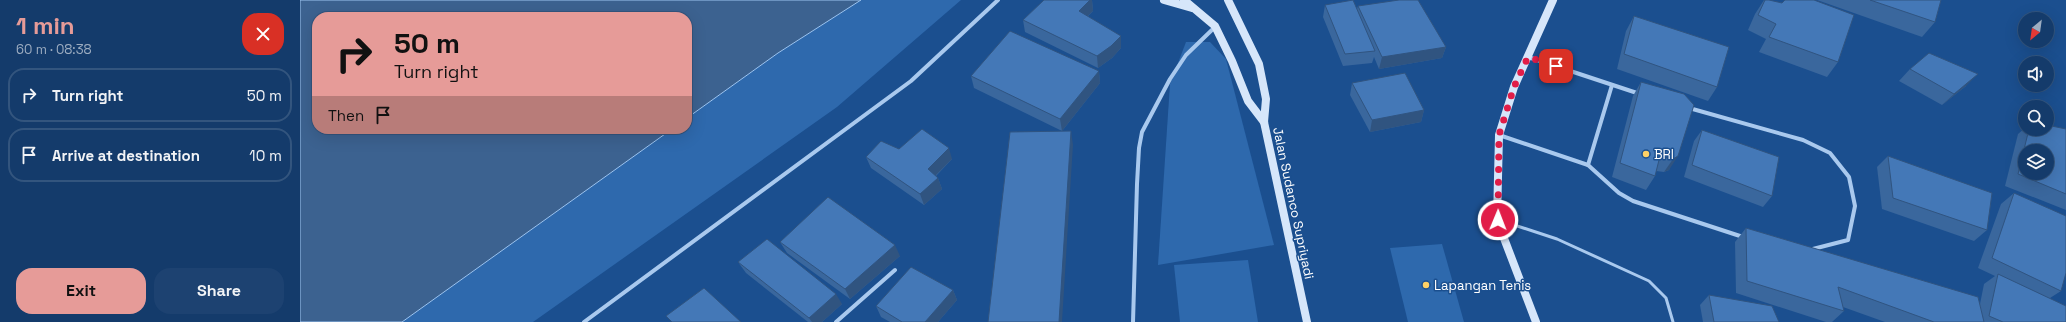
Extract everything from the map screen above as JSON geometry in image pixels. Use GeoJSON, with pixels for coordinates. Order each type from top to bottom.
{"type":"FeatureCollection","features":[{"type":"Feature","properties":{"kind":"main road"},"geometry":{"type":"LineString","coordinates":[[1164,0],[1198,10]]}},
{"type":"Feature","properties":{"kind":"main road"},"geometry":{"type":"LineString","coordinates":[[1184,0],[1198,10],[1215,26],[1232,61],[1248,101],[1264,122]]}},
{"type":"Feature","properties":{"kind":"main road","name":"Jalan Sudanco Supriyadi"},"geometry":{"type":"LineString","coordinates":[[1228,0],[1259,64],[1266,100],[1264,122],[1307,322]]}},
{"type":"Feature","properties":{"kind":"main road"},"geometry":{"type":"LineString","coordinates":[[1536,322],[1517,276],[1498,220],[1499,135],[1514,87],[1553,0]]}},
{"type":"Feature","properties":{"kind":"street"},"geometry":{"type":"LineString","coordinates":[[584,322],[911,81],[998,0]]}},
{"type":"Feature","properties":{"kind":"street"},"geometry":{"type":"LineString","coordinates":[[1132,322],[1136,184],[1142,132],[1170,79],[1186,54],[1215,26]]}},
{"type":"Feature","properties":{"kind":"street"},"geometry":{"type":"LineString","coordinates":[[1528,57],[1646,96]]}},
{"type":"Feature","properties":{"kind":"street"},"geometry":{"type":"LineString","coordinates":[[1588,165],[1612,84]]}},
{"type":"Feature","properties":{"kind":"street"},"geometry":{"type":"LineString","coordinates":[[1682,106],[1803,140],[1830,153],[1849,177],[1855,206],[1848,240],[1802,251]]}},
{"type":"Feature","properties":{"kind":"street"},"geometry":{"type":"LineString","coordinates":[[1499,135],[1588,165],[1619,193],[1633,201],[1749,239]]}},
{"type":"Feature","properties":{"kind":"street"},"geometry":{"type":"LineString","coordinates":[[836,322],[895,270]]}},
{"type":"Feature","properties":{"kind":"lane"},"geometry":{"type":"LineString","coordinates":[[1498,220],[1557,239],[1649,281],[1659,288],[1669,300],[1672,322]]}},
{"type":"Feature","properties":{"kind":"shaded area"},"geometry":{"type":"Polygon","coordinates":[[[300,0],[861,0],[778,53],[692,114],[692,12],[312,12],[312,134],[665,134],[402,322],[300,322],[300,0]]]}},
{"type":"Feature","properties":{"kind":"shaded area"},"geometry":{"type":"Polygon","coordinates":[[[861,0],[961,0],[837,107],[533,322],[402,322],[665,134],[692,134],[692,114],[778,53],[861,0]]]}},
{"type":"Feature","properties":{"kind":"shaded area"},"geometry":{"type":"Polygon","coordinates":[[[1186,42],[1210,42],[1226,59],[1274,245],[1158,265],[1170,84],[1186,42]]]}},
{"type":"Feature","properties":{"kind":"shaded area","name":"Lapangan Tenis"},"geometry":{"type":"Polygon","coordinates":[[[1442,244],[1464,322],[1408,322],[1390,248],[1442,244]]]}},
{"type":"Feature","properties":{"kind":"shaded area"},"geometry":{"type":"Polygon","coordinates":[[[1248,260],[1258,322],[1180,322],[1174,265],[1248,260]]]}},
{"type":"Feature","properties":{"kind":"building"},"geometry":{"type":"Polygon","coordinates":[[[1044,0],[1090,0],[1079,11],[1121,36],[1111,46],[1097,56],[1023,20],[1044,0]]]}},
{"type":"Feature","properties":{"kind":"building"},"geometry":{"type":"Polygon","coordinates":[[[1353,0],[1375,51],[1345,54],[1325,5],[1353,0]]]}},
{"type":"Feature","properties":{"kind":"building"},"geometry":{"type":"Polygon","coordinates":[[[1399,0],[1418,0],[1446,47],[1382,57],[1358,6],[1399,0]]]}},
{"type":"Feature","properties":{"kind":"building"},"geometry":{"type":"Polygon","coordinates":[[[1765,0],[1782,3],[1785,0],[1814,0],[1854,15],[1838,62],[1769,37],[1776,24],[1758,15],[1765,0]]]}},
{"type":"Feature","properties":{"kind":"building"},"geometry":{"type":"Polygon","coordinates":[[[1870,0],[1941,0],[1935,22],[1870,0]]]}},
{"type":"Feature","properties":{"kind":"building"},"geometry":{"type":"Polygon","coordinates":[[[1634,16],[1729,47],[1717,87],[1624,54],[1634,16]]]}},
{"type":"Feature","properties":{"kind":"building"},"geometry":{"type":"Polygon","coordinates":[[[1010,31],[1099,71],[1060,119],[971,76],[1010,31]]]}},
{"type":"Feature","properties":{"kind":"building"},"geometry":{"type":"Polygon","coordinates":[[[1929,53],[1978,74],[1954,94],[1910,69],[1929,53]]]}},
{"type":"Feature","properties":{"kind":"building"},"geometry":{"type":"Polygon","coordinates":[[[1405,73],[1424,110],[1372,120],[1352,83],[1405,73]]]}},
{"type":"Feature","properties":{"kind":"building","name":"BRI"},"geometry":{"type":"Polygon","coordinates":[[[1641,82],[1684,94],[1694,105],[1678,156],[1673,159],[1660,156],[1655,176],[1620,163],[1641,82]]]}},
{"type":"Feature","properties":{"kind":"building"},"geometry":{"type":"Polygon","coordinates":[[[2054,126],[2066,129],[2066,194],[2032,180],[2054,180],[2054,144],[2025,144],[2027,136],[2054,136],[2054,126]]]}},
{"type":"Feature","properties":{"kind":"building"},"geometry":{"type":"Polygon","coordinates":[[[922,129],[949,148],[928,169],[938,178],[920,194],[866,157],[881,141],[899,149],[922,129]]]}},
{"type":"Feature","properties":{"kind":"building"},"geometry":{"type":"Polygon","coordinates":[[[1702,130],[1779,157],[1772,196],[1692,165],[1702,130]]]}},
{"type":"Feature","properties":{"kind":"building"},"geometry":{"type":"Polygon","coordinates":[[[1071,131],[1059,322],[988,322],[1010,132],[1071,131]]]}},
{"type":"Feature","properties":{"kind":"building"},"geometry":{"type":"Polygon","coordinates":[[[1888,156],[1992,193],[1987,230],[1893,198],[1888,156]]]}},
{"type":"Feature","properties":{"kind":"building"},"geometry":{"type":"Polygon","coordinates":[[[2014,193],[2066,216],[2066,273],[2061,291],[1992,258],[2014,193]]]}},
{"type":"Feature","properties":{"kind":"building"},"geometry":{"type":"Polygon","coordinates":[[[828,197],[895,245],[845,289],[780,242],[828,197]]]}},
{"type":"Feature","properties":{"kind":"building"},"geometry":{"type":"Polygon","coordinates":[[[1746,228],[1978,297],[1984,322],[1934,322],[1838,287],[1844,311],[1747,281],[1746,228]]]}},
{"type":"Feature","properties":{"kind":"building"},"geometry":{"type":"Polygon","coordinates":[[[767,239],[836,294],[809,318],[738,262],[767,239]]]}},
{"type":"Feature","properties":{"kind":"building"},"geometry":{"type":"Polygon","coordinates":[[[911,267],[953,290],[925,322],[902,322],[876,306],[911,267]]]}},
{"type":"Feature","properties":{"kind":"building"},"geometry":{"type":"Polygon","coordinates":[[[1998,274],[2066,306],[2066,322],[2003,322],[1989,316],[1998,274]]]}},
{"type":"Feature","properties":{"kind":"building"},"geometry":{"type":"Polygon","coordinates":[[[704,288],[741,322],[672,322],[666,316],[704,288]]]}},
{"type":"Feature","properties":{"kind":"building"},"geometry":{"type":"Polygon","coordinates":[[[1709,295],[1772,306],[1779,322],[1714,322],[1709,295]]]}},
{"type":"Feature","properties":{"kind":"place","name":"BRI"},"geometry":{"type":"Point","coordinates":[1646,154]}},
{"type":"Feature","properties":{"kind":"place","name":"Lapangan Tenis"},"geometry":{"type":"Point","coordinates":[1426,285]}},
{"type":"Feature","properties":{"kind":"route"},"geometry":{"type":"LineString","coordinates":[[1498,220],[1499,135],[1514,87],[1528,57],[1556,66]]}}]}
